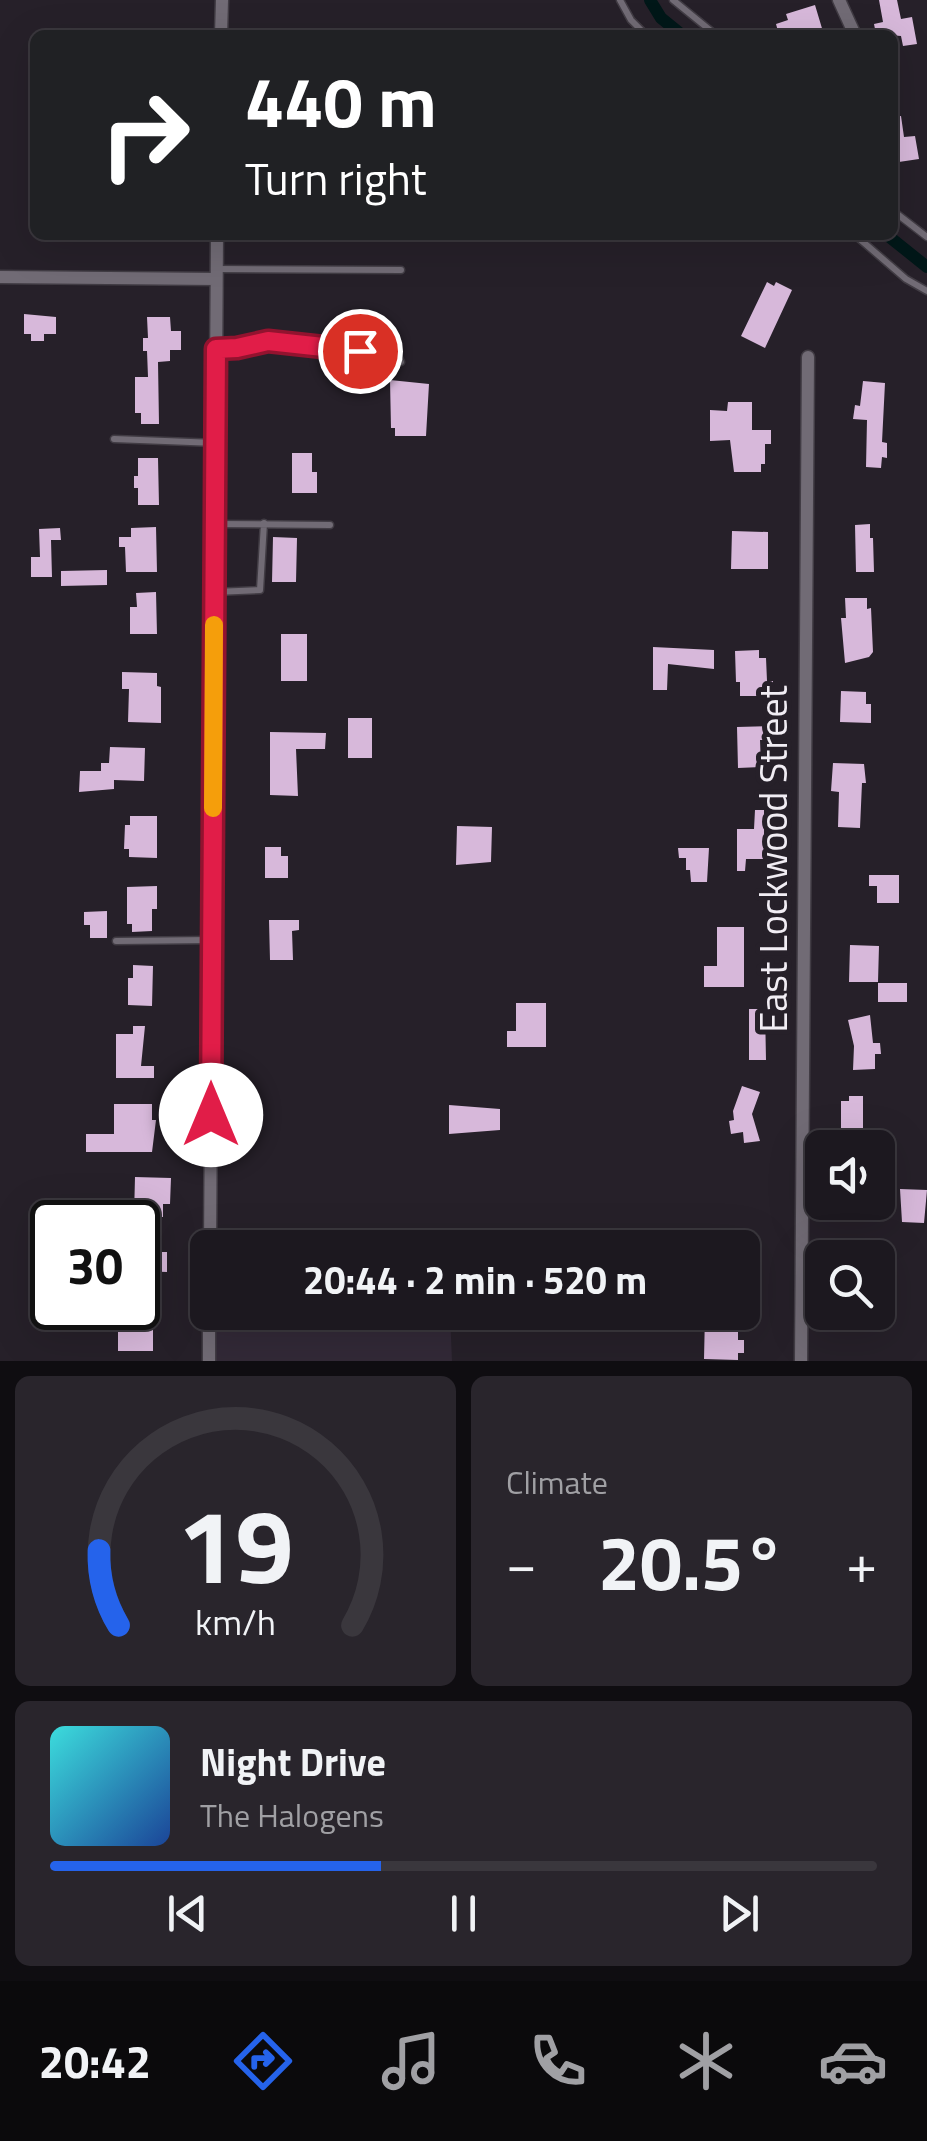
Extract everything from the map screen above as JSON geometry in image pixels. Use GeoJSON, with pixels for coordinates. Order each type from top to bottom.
{"type":"FeatureCollection","features":[{"type":"Feature","properties":{"kind":"street"},"geometry":{"type":"LineString","coordinates":[[221,30],[222,0]]}},
{"type":"Feature","properties":{"kind":"street"},"geometry":{"type":"LineString","coordinates":[[840,0],[853,30]]}},
{"type":"Feature","properties":{"kind":"street"},"geometry":{"type":"LineString","coordinates":[[210,1230],[218,240]]}},
{"type":"Feature","properties":{"kind":"street"},"geometry":{"type":"LineString","coordinates":[[0,277],[217,274]]}},
{"type":"Feature","properties":{"kind":"street","name":"East Lockwood Street"},"geometry":{"type":"LineString","coordinates":[[801,1361],[808,357]]}},
{"type":"Feature","properties":{"kind":"street"},"geometry":{"type":"LineString","coordinates":[[209,1361],[210,1330]]}},
{"type":"Feature","properties":{"kind":"lane"},"geometry":{"type":"LineString","coordinates":[[620,0],[641,30]]}},
{"type":"Feature","properties":{"kind":"lane"},"geometry":{"type":"LineString","coordinates":[[672,0],[710,30]]}},
{"type":"Feature","properties":{"kind":"lane"},"geometry":{"type":"LineString","coordinates":[[898,214],[927,236]]}},
{"type":"Feature","properties":{"kind":"lane"},"geometry":{"type":"LineString","coordinates":[[861,240],[906,279],[927,291]]}},
{"type":"Feature","properties":{"kind":"lane"},"geometry":{"type":"LineString","coordinates":[[217,274],[400,270]]}},
{"type":"Feature","properties":{"kind":"lane"},"geometry":{"type":"LineString","coordinates":[[216,349],[268,341],[398,356],[401,362]]}},
{"type":"Feature","properties":{"kind":"lane"},"geometry":{"type":"LineString","coordinates":[[114,439],[216,443]]}},
{"type":"Feature","properties":{"kind":"lane"},"geometry":{"type":"LineString","coordinates":[[215,524],[330,525]]}},
{"type":"Feature","properties":{"kind":"lane"},"geometry":{"type":"LineString","coordinates":[[215,592],[260,590],[264,524]]}},
{"type":"Feature","properties":{"kind":"lane"},"geometry":{"type":"LineString","coordinates":[[116,941],[212,940]]}},
{"type":"Feature","properties":{"kind":"shaded area"},"geometry":{"type":"Polygon","coordinates":[[[209,1330],[451,1330],[452,1361],[209,1361],[209,1330]]]}},
{"type":"Feature","properties":{"kind":"building"},"geometry":{"type":"Polygon","coordinates":[[[879,0],[897,0],[901,19],[912,17],[917,44],[903,46],[898,30],[875,30],[874,24],[883,22],[879,0]]]}},
{"type":"Feature","properties":{"kind":"building"},"geometry":{"type":"Polygon","coordinates":[[[815,5],[822,30],[778,30],[776,24],[788,20],[786,14],[815,5]]]}},
{"type":"Feature","properties":{"kind":"building"},"geometry":{"type":"Polygon","coordinates":[[[898,116],[904,137],[915,136],[919,159],[898,162],[898,116]]]}},
{"type":"Feature","properties":{"kind":"building"},"geometry":{"type":"Polygon","coordinates":[[[767,282],[792,290],[765,348],[741,336],[767,282]]]}},
{"type":"Feature","properties":{"kind":"building"},"geometry":{"type":"Polygon","coordinates":[[[24,314],[56,317],[56,334],[44,334],[44,341],[31,341],[31,334],[24,334],[24,314]]]}},
{"type":"Feature","properties":{"kind":"building"},"geometry":{"type":"Polygon","coordinates":[[[147,317],[170,317],[171,331],[181,331],[181,350],[170,350],[170,361],[158,362],[159,424],[141,424],[141,413],[135,413],[135,377],[148,377],[147,351],[143,351],[143,338],[148,338],[147,317]]]}},
{"type":"Feature","properties":{"kind":"building"},"geometry":{"type":"Polygon","coordinates":[[[390,380],[429,384],[426,436],[395,436],[395,428],[391,428],[390,380]]]}},
{"type":"Feature","properties":{"kind":"building"},"geometry":{"type":"Polygon","coordinates":[[[863,381],[885,383],[882,442],[887,443],[887,458],[882,457],[881,468],[866,467],[867,420],[853,419],[855,405],[860,406],[863,381]]]}},
{"type":"Feature","properties":{"kind":"building"},"geometry":{"type":"Polygon","coordinates":[[[728,402],[752,402],[752,430],[771,430],[771,444],[765,444],[761,472],[734,472],[730,440],[710,441],[710,410],[727,411],[728,402]]]}},
{"type":"Feature","properties":{"kind":"building"},"geometry":{"type":"Polygon","coordinates":[[[292,453],[312,453],[317,493],[292,493],[292,453]]]}},
{"type":"Feature","properties":{"kind":"building"},"geometry":{"type":"Polygon","coordinates":[[[138,458],[158,458],[159,505],[138,505],[134,476],[138,476],[138,458]]]}},
{"type":"Feature","properties":{"kind":"building"},"geometry":{"type":"Polygon","coordinates":[[[870,524],[874,572],[856,572],[855,525],[870,524]]]}},
{"type":"Feature","properties":{"kind":"building"},"geometry":{"type":"Polygon","coordinates":[[[156,527],[157,572],[126,572],[125,547],[119,547],[119,537],[131,537],[131,528],[156,527]]]}},
{"type":"Feature","properties":{"kind":"building"},"geometry":{"type":"Polygon","coordinates":[[[60,528],[61,540],[51,540],[52,577],[31,577],[31,557],[40,557],[39,529],[60,528]]]}},
{"type":"Feature","properties":{"kind":"building"},"geometry":{"type":"Polygon","coordinates":[[[732,531],[768,532],[768,569],[731,569],[732,531]]]}},
{"type":"Feature","properties":{"kind":"building"},"geometry":{"type":"Polygon","coordinates":[[[273,537],[297,538],[296,582],[272,582],[273,537]]]}},
{"type":"Feature","properties":{"kind":"building"},"geometry":{"type":"Polygon","coordinates":[[[107,570],[107,585],[61,586],[61,571],[107,570]]]}},
{"type":"Feature","properties":{"kind":"building"},"geometry":{"type":"Polygon","coordinates":[[[156,592],[157,634],[130,634],[130,607],[137,607],[136,593],[156,592]]]}},
{"type":"Feature","properties":{"kind":"building"},"geometry":{"type":"Polygon","coordinates":[[[845,598],[867,598],[873,652],[869,657],[845,663],[841,618],[846,618],[845,598]]]}},
{"type":"Feature","properties":{"kind":"building"},"geometry":{"type":"Polygon","coordinates":[[[281,634],[307,634],[307,681],[281,681],[281,634]]]}},
{"type":"Feature","properties":{"kind":"building"},"geometry":{"type":"Polygon","coordinates":[[[653,647],[714,650],[714,669],[668,664],[667,690],[653,690],[653,647]]]}},
{"type":"Feature","properties":{"kind":"building"},"geometry":{"type":"Polygon","coordinates":[[[759,650],[759,658],[766,658],[767,681],[773,681],[773,696],[740,696],[735,651],[759,650]]]}},
{"type":"Feature","properties":{"kind":"building"},"geometry":{"type":"Polygon","coordinates":[[[122,672],[157,673],[161,723],[128,722],[129,689],[122,689],[122,672]]]}},
{"type":"Feature","properties":{"kind":"building"},"geometry":{"type":"Polygon","coordinates":[[[841,691],[866,692],[866,704],[871,704],[871,723],[840,722],[841,691]]]}},
{"type":"Feature","properties":{"kind":"building"},"geometry":{"type":"Polygon","coordinates":[[[348,718],[372,718],[372,758],[348,758],[348,718]]]}},
{"type":"Feature","properties":{"kind":"building"},"geometry":{"type":"Polygon","coordinates":[[[768,726],[768,740],[760,740],[761,767],[738,768],[737,727],[768,726]]]}},
{"type":"Feature","properties":{"kind":"building"},"geometry":{"type":"Polygon","coordinates":[[[270,732],[326,733],[325,749],[296,749],[298,796],[270,795],[270,732]]]}},
{"type":"Feature","properties":{"kind":"building"},"geometry":{"type":"Polygon","coordinates":[[[110,747],[145,748],[144,781],[114,780],[114,789],[79,792],[80,771],[101,771],[101,763],[109,763],[110,747]]]}},
{"type":"Feature","properties":{"kind":"building"},"geometry":{"type":"Polygon","coordinates":[[[833,763],[864,764],[866,783],[862,783],[860,828],[838,827],[839,792],[831,791],[833,763]]]}},
{"type":"Feature","properties":{"kind":"building"},"geometry":{"type":"Polygon","coordinates":[[[755,810],[764,810],[764,846],[770,846],[770,859],[746,859],[745,871],[737,871],[737,829],[754,829],[755,810]]]}},
{"type":"Feature","properties":{"kind":"building"},"geometry":{"type":"Polygon","coordinates":[[[130,816],[157,816],[157,858],[129,857],[129,849],[124,849],[125,825],[130,825],[130,816]]]}},
{"type":"Feature","properties":{"kind":"building"},"geometry":{"type":"Polygon","coordinates":[[[457,826],[492,827],[491,862],[456,865],[457,826]]]}},
{"type":"Feature","properties":{"kind":"building"},"geometry":{"type":"Polygon","coordinates":[[[265,847],[281,847],[281,856],[288,856],[288,878],[265,878],[265,847]]]}},
{"type":"Feature","properties":{"kind":"building"},"geometry":{"type":"Polygon","coordinates":[[[678,848],[709,848],[707,882],[691,882],[686,858],[679,858],[678,848]]]}},
{"type":"Feature","properties":{"kind":"building"},"geometry":{"type":"Polygon","coordinates":[[[869,875],[899,875],[899,903],[877,903],[877,886],[869,886],[869,875]]]}},
{"type":"Feature","properties":{"kind":"building"},"geometry":{"type":"Polygon","coordinates":[[[157,886],[152,931],[132,932],[132,924],[127,924],[127,887],[157,886]]]}},
{"type":"Feature","properties":{"kind":"building"},"geometry":{"type":"Polygon","coordinates":[[[107,911],[107,938],[90,938],[84,912],[107,911]]]}},
{"type":"Feature","properties":{"kind":"building"},"geometry":{"type":"Polygon","coordinates":[[[269,920],[299,920],[299,930],[292,931],[293,960],[270,960],[269,920]]]}},
{"type":"Feature","properties":{"kind":"building"},"geometry":{"type":"Polygon","coordinates":[[[717,927],[744,927],[744,987],[704,987],[704,966],[717,966],[717,927]]]}},
{"type":"Feature","properties":{"kind":"building"},"geometry":{"type":"Polygon","coordinates":[[[850,945],[879,946],[878,982],[849,982],[850,945]]]}},
{"type":"Feature","properties":{"kind":"building"},"geometry":{"type":"Polygon","coordinates":[[[133,965],[153,966],[152,1006],[128,1005],[128,978],[133,978],[133,965]]]}},
{"type":"Feature","properties":{"kind":"building"},"geometry":{"type":"Polygon","coordinates":[[[878,983],[907,983],[907,1002],[878,1002],[878,983]]]}},
{"type":"Feature","properties":{"kind":"building"},"geometry":{"type":"Polygon","coordinates":[[[516,1003],[546,1003],[546,1047],[507,1047],[507,1031],[516,1031],[516,1003]]]}},
{"type":"Feature","properties":{"kind":"building"},"geometry":{"type":"Polygon","coordinates":[[[749,1009],[765,1009],[766,1060],[749,1060],[749,1009]]]}},
{"type":"Feature","properties":{"kind":"building"},"geometry":{"type":"Polygon","coordinates":[[[870,1015],[873,1043],[880,1043],[881,1054],[875,1054],[875,1069],[853,1070],[854,1046],[848,1020],[870,1015]]]}},
{"type":"Feature","properties":{"kind":"building"},"geometry":{"type":"Polygon","coordinates":[[[133,1026],[145,1026],[141,1066],[154,1066],[154,1078],[116,1078],[116,1034],[133,1034],[133,1026]]]}},
{"type":"Feature","properties":{"kind":"building"},"geometry":{"type":"Polygon","coordinates":[[[742,1086],[760,1092],[752,1114],[760,1141],[744,1143],[743,1132],[731,1134],[729,1121],[734,1120],[733,1111],[742,1086]]]}},
{"type":"Feature","properties":{"kind":"building"},"geometry":{"type":"Polygon","coordinates":[[[849,1096],[863,1096],[863,1130],[841,1130],[841,1101],[849,1101],[849,1096]]]}},
{"type":"Feature","properties":{"kind":"building"},"geometry":{"type":"Polygon","coordinates":[[[114,1104],[152,1104],[152,1120],[156,1120],[152,1152],[86,1152],[86,1134],[114,1134],[114,1104]]]}},
{"type":"Feature","properties":{"kind":"building"},"geometry":{"type":"Polygon","coordinates":[[[449,1105],[500,1109],[500,1130],[449,1134],[449,1105]]]}},
{"type":"Feature","properties":{"kind":"building"},"geometry":{"type":"Polygon","coordinates":[[[135,1177],[171,1178],[170,1204],[163,1204],[163,1217],[160,1200],[134,1200],[135,1177]]]}},
{"type":"Feature","properties":{"kind":"building"},"geometry":{"type":"Polygon","coordinates":[[[900,1189],[927,1190],[924,1223],[902,1222],[900,1189]]]}},
{"type":"Feature","properties":{"kind":"building"},"geometry":{"type":"Polygon","coordinates":[[[160,1252],[167,1252],[167,1272],[160,1272],[160,1252]]]}},
{"type":"Feature","properties":{"kind":"building"},"geometry":{"type":"Polygon","coordinates":[[[118,1330],[153,1330],[153,1351],[118,1351],[118,1330]]]}},
{"type":"Feature","properties":{"kind":"building"},"geometry":{"type":"Polygon","coordinates":[[[705,1330],[738,1330],[738,1340],[744,1340],[744,1353],[738,1353],[738,1360],[704,1359],[705,1330]]]}},
{"type":"Feature","properties":{"kind":"waterway"},"geometry":{"type":"LineString","coordinates":[[650,0],[661,18],[676,30]]}},
{"type":"Feature","properties":{"kind":"waterway"},"geometry":{"type":"LineString","coordinates":[[893,240],[927,267]]}},
{"type":"Feature","properties":{"kind":"slow traffic"},"geometry":{"type":"LineString","coordinates":[[213,808],[214,625]]}},
{"type":"Feature","properties":{"kind":"route"},"geometry":{"type":"LineString","coordinates":[[211,1115],[216,349],[268,341],[360,351]]}}]}
